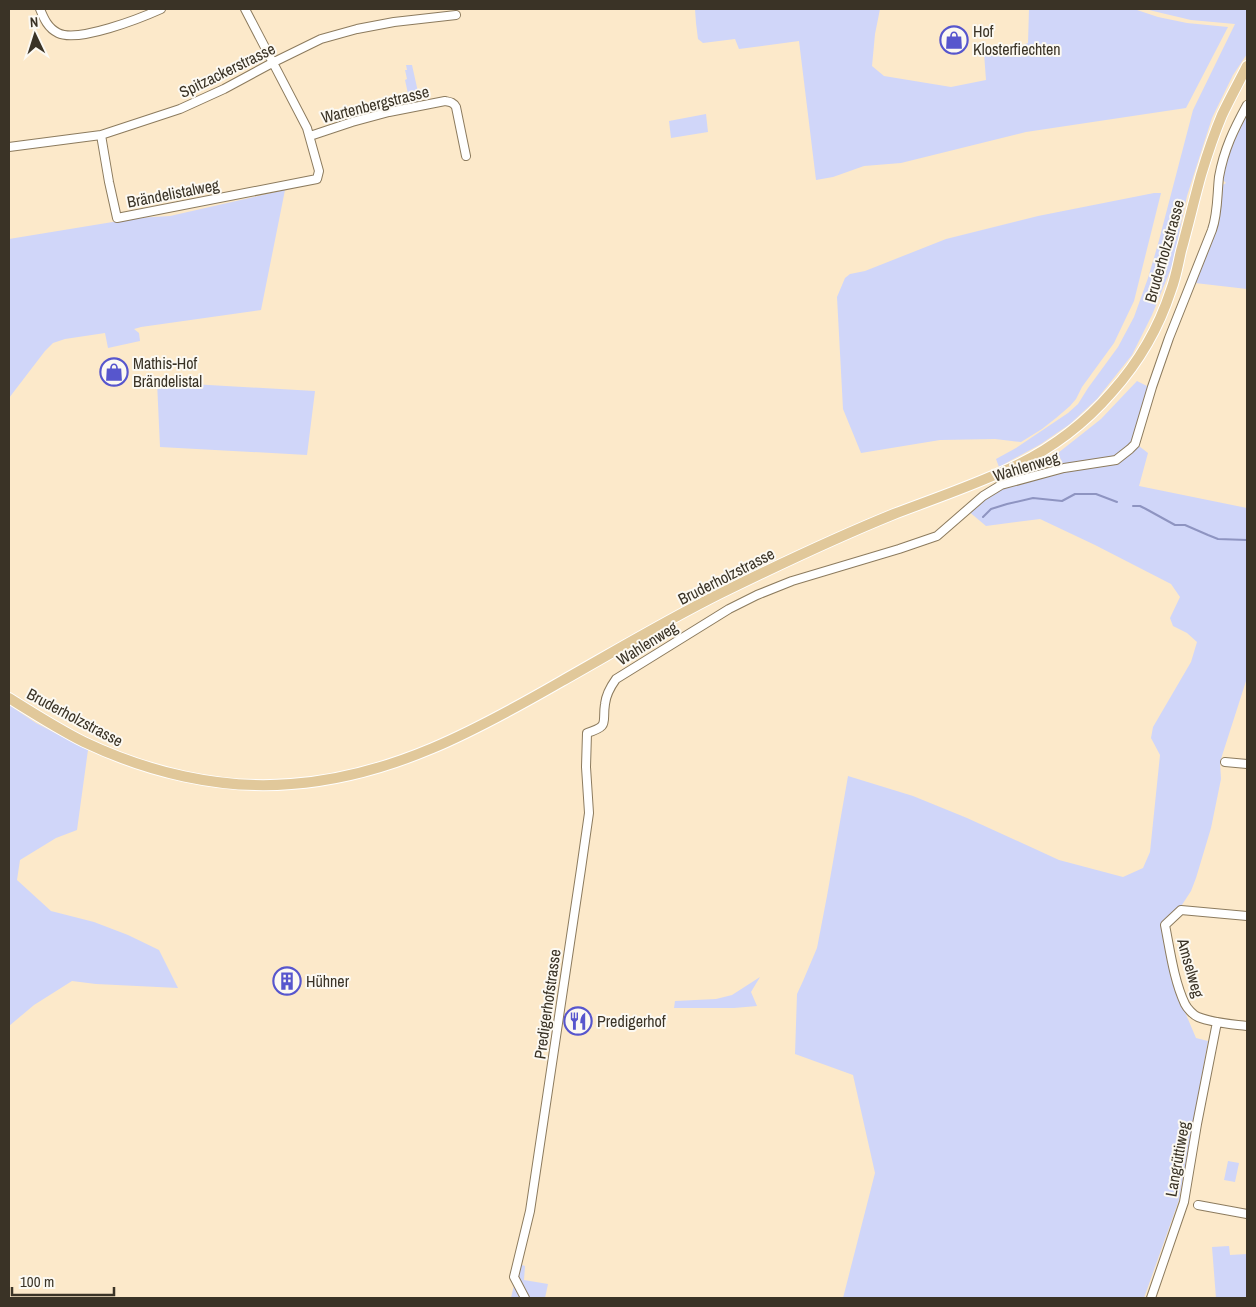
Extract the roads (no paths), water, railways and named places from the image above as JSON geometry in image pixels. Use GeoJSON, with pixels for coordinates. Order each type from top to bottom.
{"type":"FeatureCollection","features":[{"type":"Feature","properties":{"kind":"main road","name":"Bruderholzstrasse"},"geometry":{"type":"LineString","coordinates":[[9,698],[80,740],[150,768],[212,781],[248,785],[287,785],[328,781],[374,770],[413,757],[457,738],[501,716],[616,650],[718,595],[822,545],[1000,473],[1031,458],[1060,440],[1111,394],[1134,365],[1149,339],[1162,314],[1172,288],[1202,172],[1220,119],[1247,66]]}},
{"type":"Feature","properties":{"kind":"street"},"geometry":{"type":"LineString","coordinates":[[40,9],[45,22],[51,28],[67,36],[124,24],[161,9]]}},
{"type":"Feature","properties":{"kind":"street"},"geometry":{"type":"LineString","coordinates":[[245,9],[274,62],[310,136]]}},
{"type":"Feature","properties":{"kind":"street","name":"Spitzackerstrasse"},"geometry":{"type":"LineString","coordinates":[[9,147],[101,135],[180,109],[322,40],[357,29],[394,22],[456,15]]}},
{"type":"Feature","properties":{"kind":"street","name":"Wartenbergstrasse"},"geometry":{"type":"LineString","coordinates":[[310,136],[389,112],[445,101],[454,104],[456,107],[466,156]]}},
{"type":"Feature","properties":{"kind":"street","name":"Wahlenweg"},"geometry":{"type":"LineString","coordinates":[[587,733],[597,730],[605,721],[604,703],[609,689],[616,679],[745,600],[792,581],[937,536],[983,496],[1001,485],[1064,468],[1116,460],[1130,449],[1135,444],[1162,359],[1216,219],[1220,175],[1225,150],[1231,134],[1247,105]]}},
{"type":"Feature","properties":{"kind":"street","name":"Brändelistalweg"},"geometry":{"type":"LineString","coordinates":[[101,135],[117,218],[317,179],[319,171],[310,136]]}},
{"type":"Feature","properties":{"kind":"street","name":"Predigerhofstrasse"},"geometry":{"type":"LineString","coordinates":[[525,1298],[514,1278],[530,1211],[582,869],[589,814],[586,767],[587,733]]}},
{"type":"Feature","properties":{"kind":"street"},"geometry":{"type":"LineString","coordinates":[[1225,762],[1247,764]]}},
{"type":"Feature","properties":{"kind":"street","name":"Amselweg"},"geometry":{"type":"LineString","coordinates":[[1247,916],[1181,910],[1165,925],[1179,988],[1186,1006],[1196,1016],[1216,1022],[1247,1026]]}},
{"type":"Feature","properties":{"kind":"street","name":"Langrüttiweg"},"geometry":{"type":"LineString","coordinates":[[1151,1298],[1184,1202],[1216,1022]]}},
{"type":"Feature","properties":{"kind":"street"},"geometry":{"type":"LineString","coordinates":[[1198,1205],[1247,1214]]}},
{"type":"Feature","properties":{"kind":"waterway"},"geometry":{"type":"LineString","coordinates":[[983,517],[991,509],[1033,498],[1062,501],[1075,494],[1096,494],[1117,502]]}},
{"type":"Feature","properties":{"kind":"waterway"},"geometry":{"type":"LineString","coordinates":[[1133,506],[1140,506],[1175,525],[1185,525],[1218,539],[1247,540]]}},
{"type":"Feature","properties":{"kind":"place","name":"Hof Klosterfiechten"},"geometry":{"type":"Point","coordinates":[954,40]}},
{"type":"Feature","properties":{"kind":"place","name":"Mathis-Hof Brändelistal"},"geometry":{"type":"Point","coordinates":[114,372]}},
{"type":"Feature","properties":{"kind":"place","name":"Hühner"},"geometry":{"type":"Point","coordinates":[287,981]}},
{"type":"Feature","properties":{"kind":"place","name":"Predigerhof"},"geometry":{"type":"Point","coordinates":[578,1021]}}]}
